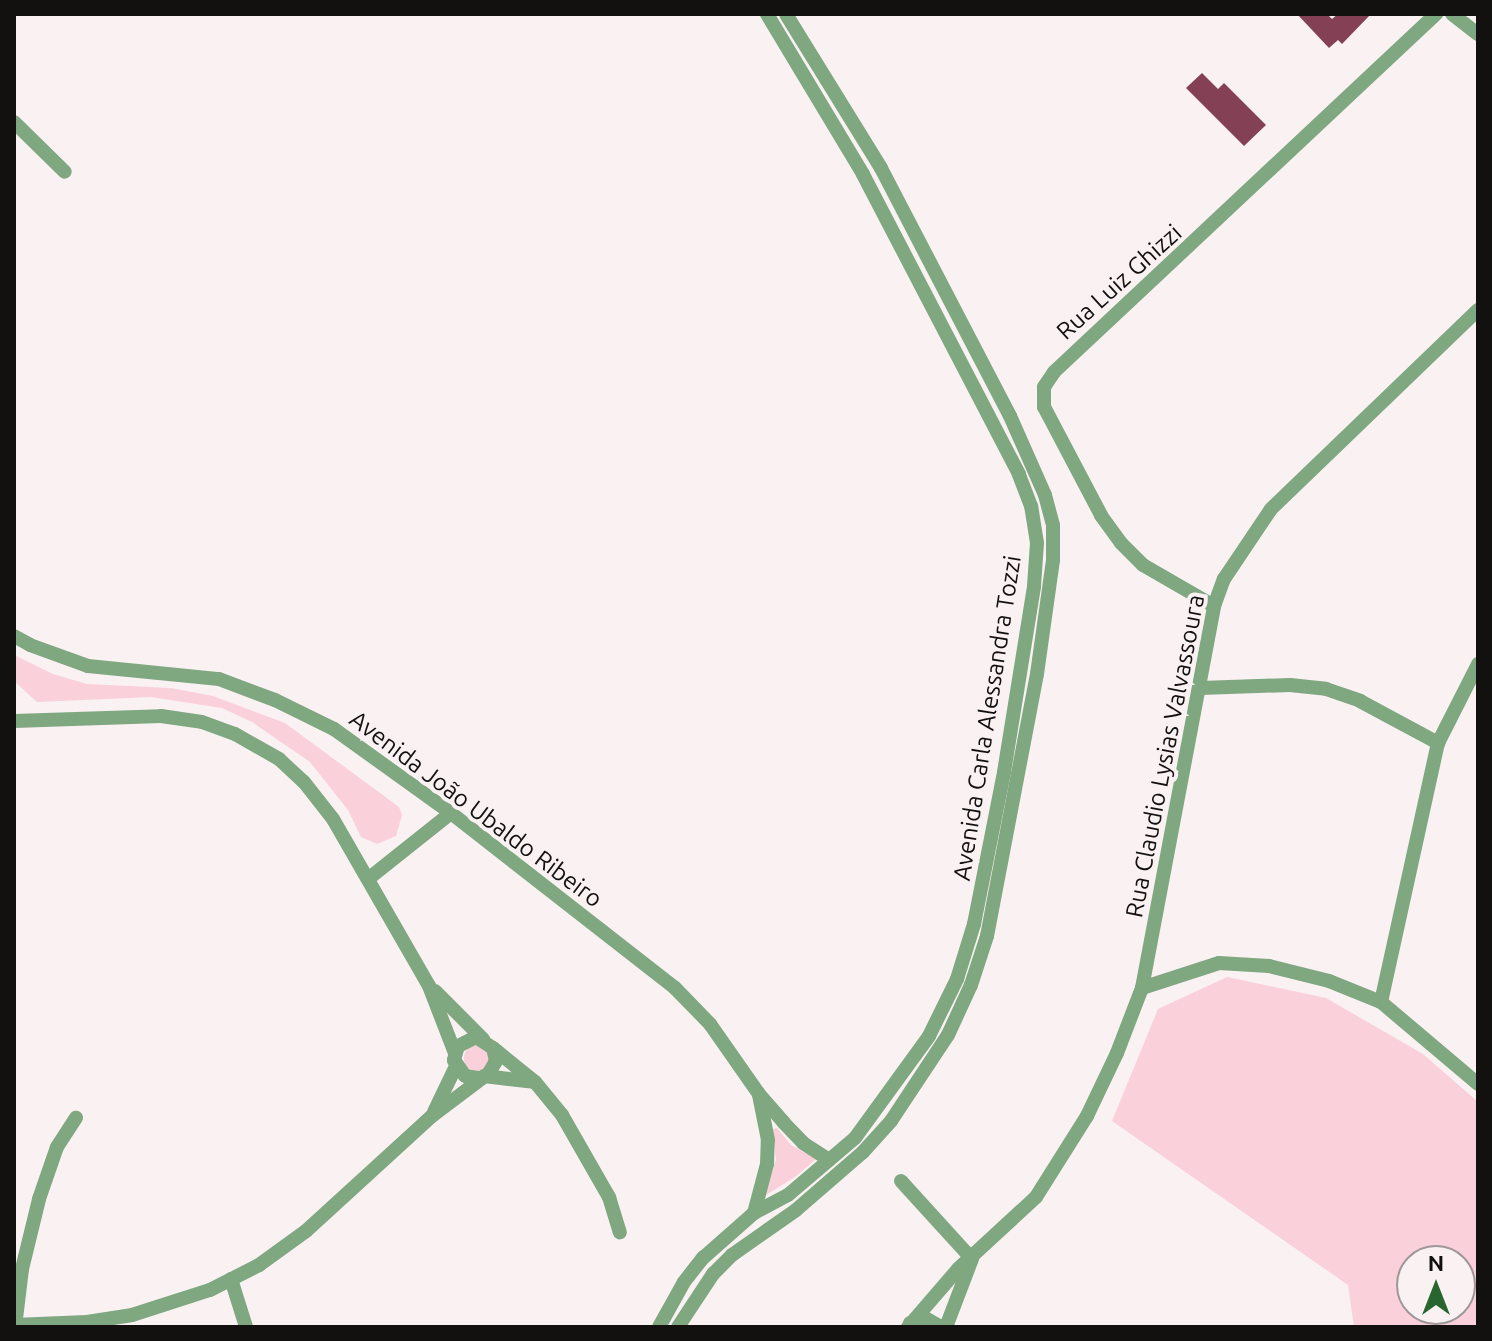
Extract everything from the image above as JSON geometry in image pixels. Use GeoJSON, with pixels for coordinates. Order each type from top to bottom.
{"type":"FeatureCollection","features":[{"type":"Feature","properties":{"kind":"street","name":"Avenida Carla Alessandra Tozzi"},"geometry":{"type":"LineString","coordinates":[[659,1327],[684,1282],[703,1258],[754,1213],[788,1195],[855,1138],[929,1036],[957,979],[974,924],[1004,772],[1034,586],[1037,543],[1031,506],[990,416],[863,174],[767,14]]}},
{"type":"Feature","properties":{"kind":"street","name":"Avenida Carla Alessandra Tozzi"},"geometry":{"type":"LineString","coordinates":[[678,1327],[713,1274],[732,1255],[796,1210],[863,1152],[891,1121],[948,1035],[971,985],[987,936],[1037,674],[1053,560],[1053,525],[1045,495],[1010,416],[881,168],[786,14]]}},
{"type":"Feature","properties":{"kind":"street","name":"Rua Luiz Ghizzi"},"geometry":{"type":"LineString","coordinates":[[1214,606],[1143,565],[1121,543],[1101,515],[1044,407],[1044,387],[1054,372],[1436,14]]}},
{"type":"Feature","properties":{"kind":"street"},"geometry":{"type":"LineString","coordinates":[[1452,14],[1478,34]]}},
{"type":"Feature","properties":{"kind":"street"},"geometry":{"type":"LineString","coordinates":[[14,122],[65,172]]}},
{"type":"Feature","properties":{"kind":"street","name":"Rua Claudio Lysias Valvassoura"},"geometry":{"type":"LineString","coordinates":[[909,1325],[958,1269],[1036,1197],[1087,1116],[1142,988],[1214,606],[1224,579],[1271,509],[1478,310]]}},
{"type":"Feature","properties":{"kind":"street","name":"Avenida João Ubaldo Ribeiro"},"geometry":{"type":"LineString","coordinates":[[14,636],[88,666],[219,679],[275,700],[334,729],[451,813],[675,988],[741,1063],[759,1094],[803,1143],[829,1160]]}},
{"type":"Feature","properties":{"kind":"street"},"geometry":{"type":"LineString","coordinates":[[1381,1002],[1438,743],[1478,664]]}},
{"type":"Feature","properties":{"kind":"street"},"geometry":{"type":"LineString","coordinates":[[1200,688],[1290,685],[1326,689],[1360,701],[1438,743]]}},
{"type":"Feature","properties":{"kind":"street"},"geometry":{"type":"LineString","coordinates":[[14,721],[161,716],[202,722],[235,734],[279,759],[304,782],[333,819],[429,986],[455,1060],[465,1076],[535,1082]]}},
{"type":"Feature","properties":{"kind":"street"},"geometry":{"type":"LineString","coordinates":[[368,879],[451,813]]}},
{"type":"Feature","properties":{"kind":"street"},"geometry":{"type":"LineString","coordinates":[[1142,988],[1219,963],[1257,965],[1329,981],[1381,1002],[1478,1084]]}},
{"type":"Feature","properties":{"kind":"street"},"geometry":{"type":"LineString","coordinates":[[429,986],[488,1043],[535,1082],[562,1115],[597,1172],[620,1232]]}},
{"type":"Feature","properties":{"kind":"street"},"geometry":{"type":"LineString","coordinates":[[432,1116],[455,1060],[469,1038],[488,1043]]}},
{"type":"Feature","properties":{"kind":"street"},"geometry":{"type":"LineString","coordinates":[[76,1118],[57,1147],[39,1199],[22,1269],[15,1325],[87,1322],[132,1315],[176,1303],[259,1265],[306,1231],[432,1116],[481,1077],[496,1061],[488,1043]]}},
{"type":"Feature","properties":{"kind":"street","name":"Avenida João Ubaldo Ribeiro"},"geometry":{"type":"LineString","coordinates":[[754,1213],[763,1188],[768,1152],[759,1094]]}},
{"type":"Feature","properties":{"kind":"street"},"geometry":{"type":"LineString","coordinates":[[901,1181],[972,1259]]}},
{"type":"Feature","properties":{"kind":"street","name":"Rua Claudio Lysias Valvassoura"},"geometry":{"type":"LineString","coordinates":[[943,1327],[972,1259]]}},
{"type":"Feature","properties":{"kind":"street"},"geometry":{"type":"LineString","coordinates":[[231,1279],[246,1327]]}},
{"type":"Feature","properties":{"kind":"street"},"geometry":{"type":"LineString","coordinates":[[909,1325],[927,1319],[943,1327]]}},
{"type":"Feature","properties":{"kind":"shaded area"},"geometry":{"type":"Polygon","coordinates":[[[14,655],[53,674],[87,684],[171,688],[213,696],[285,723],[399,807],[402,815],[396,836],[377,844],[361,837],[348,810],[310,762],[252,722],[222,708],[151,697],[37,702],[14,681],[14,655]]]}},
{"type":"Feature","properties":{"kind":"shaded area"},"geometry":{"type":"Polygon","coordinates":[[[1227,977],[1326,998],[1423,1054],[1478,1102],[1478,1327],[1354,1327],[1348,1285],[1112,1121],[1158,1009],[1227,977]]]}},
{"type":"Feature","properties":{"kind":"shaded area"},"geometry":{"type":"Polygon","coordinates":[[[477,1045],[487,1048],[490,1058],[487,1068],[477,1071],[467,1068],[464,1058],[467,1048],[477,1045]]]}},
{"type":"Feature","properties":{"kind":"shaded area"},"geometry":{"type":"Polygon","coordinates":[[[777,1128],[791,1145],[816,1159],[766,1195],[776,1159],[773,1129],[777,1128]]]}},
{"type":"Feature","properties":{"kind":"building"},"geometry":{"type":"Polygon","coordinates":[[[1297,14],[1327,14],[1332,19],[1338,14],[1371,14],[1342,44],[1338,40],[1329,48],[1297,14]]]}},
{"type":"Feature","properties":{"kind":"building"},"geometry":{"type":"Polygon","coordinates":[[[1202,73],[1218,89],[1224,83],[1266,125],[1244,146],[1186,88],[1202,73]]]}}]}
